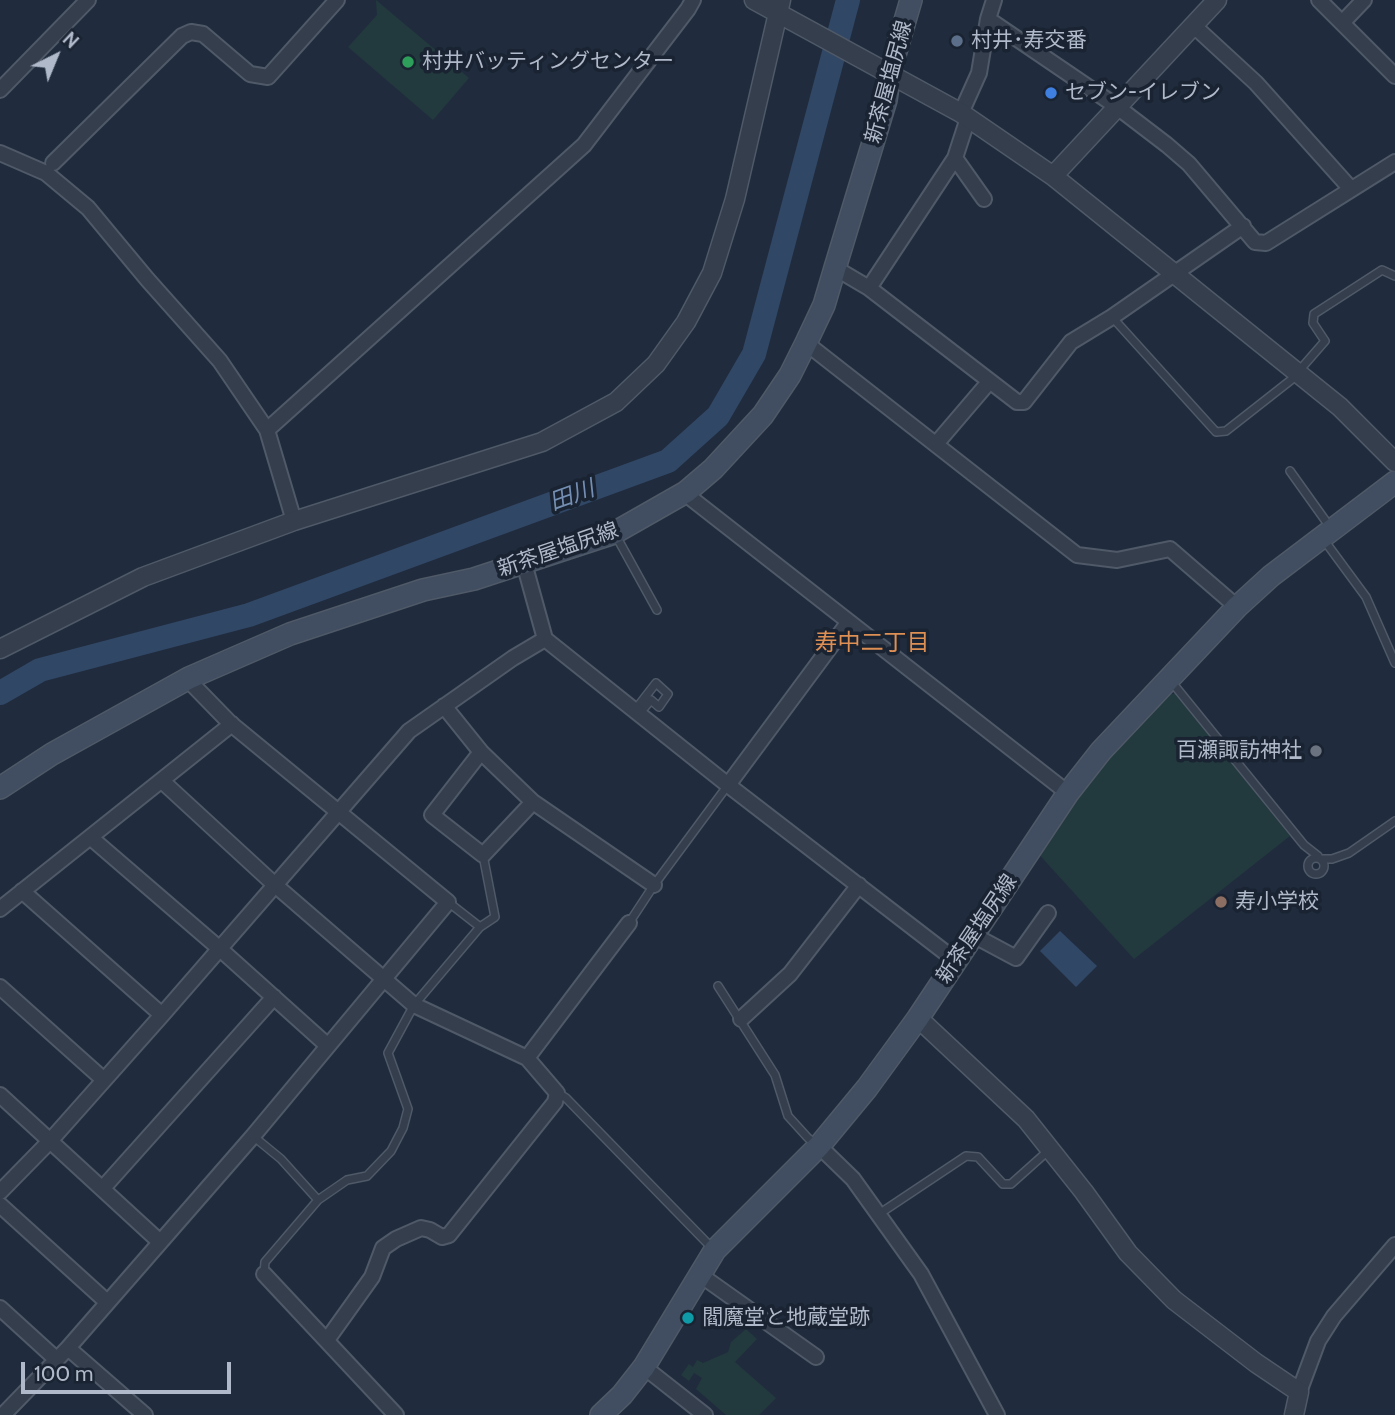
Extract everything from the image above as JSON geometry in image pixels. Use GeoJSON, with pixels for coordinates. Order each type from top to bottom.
{"type":"FeatureCollection","features":[{"type":"Feature","properties":{"kind":"main road","name":"新茶屋塩尻線"},"geometry":{"type":"LineString","coordinates":[[0,788],[52,754],[189,678],[290,634],[423,590],[474,579],[614,533],[686,492],[713,469],[763,415],[790,375],[824,305],[886,100],[882,68],[911,0]]}},
{"type":"Feature","properties":{"kind":"main road","name":"新茶屋塩尻線"},"geometry":{"type":"LineString","coordinates":[[601,1415],[645,1367],[715,1250],[819,1146],[867,1088],[918,1018],[1068,793],[1101,751],[1237,607],[1271,576],[1395,482]]}},
{"type":"Feature","properties":{"kind":"street"},"geometry":{"type":"LineString","coordinates":[[0,90],[88,0]]}},
{"type":"Feature","properties":{"kind":"street"},"geometry":{"type":"LineString","coordinates":[[53,163],[182,36],[191,32],[203,34],[250,74],[268,77],[337,0]]}},
{"type":"Feature","properties":{"kind":"street"},"geometry":{"type":"LineString","coordinates":[[267,430],[584,145],[693,0]]}},
{"type":"Feature","properties":{"kind":"street"},"geometry":{"type":"LineString","coordinates":[[754,0],[783,11],[965,115],[1053,176],[1340,407],[1395,462]]}},
{"type":"Feature","properties":{"kind":"street"},"geometry":{"type":"LineString","coordinates":[[869,288],[955,158],[979,73],[994,0]]}},
{"type":"Feature","properties":{"kind":"street"},"geometry":{"type":"LineString","coordinates":[[1053,176],[1217,0]]}},
{"type":"Feature","properties":{"kind":"street"},"geometry":{"type":"LineString","coordinates":[[1319,0],[1395,76]]}},
{"type":"Feature","properties":{"kind":"street"},"geometry":{"type":"LineString","coordinates":[[1342,23],[1364,0]]}},
{"type":"Feature","properties":{"kind":"street"},"geometry":{"type":"LineString","coordinates":[[0,649],[143,576],[294,521],[541,442],[616,402],[656,364],[686,322],[712,273],[735,199],[783,11]]}},
{"type":"Feature","properties":{"kind":"street"},"geometry":{"type":"LineString","coordinates":[[988,19],[1116,106],[1167,145],[1189,164],[1255,242],[1266,243],[1395,162]]}},
{"type":"Feature","properties":{"kind":"street"},"geometry":{"type":"LineString","coordinates":[[1193,25],[1256,83],[1351,189]]}},
{"type":"Feature","properties":{"kind":"street"},"geometry":{"type":"LineString","coordinates":[[0,153],[46,173],[88,208],[220,361],[267,430],[294,521]]}},
{"type":"Feature","properties":{"kind":"street"},"geometry":{"type":"LineString","coordinates":[[955,158],[984,199]]}},
{"type":"Feature","properties":{"kind":"street"},"geometry":{"type":"LineString","coordinates":[[835,268],[869,288],[1017,402],[1024,402],[1071,342],[1112,317],[1243,226]]}},
{"type":"Feature","properties":{"kind":"street"},"geometry":{"type":"LineString","coordinates":[[806,343],[1077,555],[1117,560],[1170,548],[1237,607]]}},
{"type":"Feature","properties":{"kind":"street"},"geometry":{"type":"LineString","coordinates":[[936,444],[989,382]]}},
{"type":"Feature","properties":{"kind":"street"},"geometry":{"type":"LineString","coordinates":[[692,499],[1068,793]]}},
{"type":"Feature","properties":{"kind":"street"},"geometry":{"type":"LineString","coordinates":[[524,563],[545,639],[728,785],[955,960]]}},
{"type":"Feature","properties":{"kind":"street"},"geometry":{"type":"LineString","coordinates":[[728,785],[848,623]]}},
{"type":"Feature","properties":{"kind":"street"},"geometry":{"type":"LineString","coordinates":[[0,1192],[50,1141],[162,1015],[409,731],[513,658],[545,639]]}},
{"type":"Feature","properties":{"kind":"street"},"geometry":{"type":"LineString","coordinates":[[4,1415],[68,1348],[253,1136],[448,902],[232,724],[189,678]]}},
{"type":"Feature","properties":{"kind":"street"},"geometry":{"type":"LineString","coordinates":[[444,706],[481,752],[533,802],[654,885]]}},
{"type":"Feature","properties":{"kind":"street"},"geometry":{"type":"LineString","coordinates":[[0,909],[232,724]]}},
{"type":"Feature","properties":{"kind":"street"},"geometry":{"type":"LineString","coordinates":[[481,752],[432,815],[483,855],[533,802]]}},
{"type":"Feature","properties":{"kind":"street"},"geometry":{"type":"LineString","coordinates":[[162,780],[275,884],[414,1005],[527,1058],[557,1093],[555,1101],[449,1235],[442,1237],[421,1228],[383,1248],[372,1277],[327,1340]]}},
{"type":"Feature","properties":{"kind":"street"},"geometry":{"type":"LineString","coordinates":[[90,837],[328,1046]]}},
{"type":"Feature","properties":{"kind":"street"},"geometry":{"type":"LineString","coordinates":[[741,1019],[790,974],[859,885]]}},
{"type":"Feature","properties":{"kind":"street"},"geometry":{"type":"LineString","coordinates":[[22,891],[162,1015]]}},
{"type":"Feature","properties":{"kind":"street"},"geometry":{"type":"LineString","coordinates":[[973,935],[1016,958],[1048,913]]}},
{"type":"Feature","properties":{"kind":"street"},"geometry":{"type":"LineString","coordinates":[[527,1058],[629,923]]}},
{"type":"Feature","properties":{"kind":"street"},"geometry":{"type":"LineString","coordinates":[[0,987],[104,1080]]}},
{"type":"Feature","properties":{"kind":"street"},"geometry":{"type":"LineString","coordinates":[[103,1188],[274,997]]}},
{"type":"Feature","properties":{"kind":"street"},"geometry":{"type":"LineString","coordinates":[[918,1018],[1026,1119],[1128,1253],[1174,1300],[1256,1363],[1299,1392]]}},
{"type":"Feature","properties":{"kind":"street"},"geometry":{"type":"LineString","coordinates":[[0,1095],[159,1242]]}},
{"type":"Feature","properties":{"kind":"street"},"geometry":{"type":"LineString","coordinates":[[819,1146],[853,1179],[921,1274],[996,1415]]}},
{"type":"Feature","properties":{"kind":"street"},"geometry":{"type":"LineString","coordinates":[[0,1205],[107,1302]]}},
{"type":"Feature","properties":{"kind":"street"},"geometry":{"type":"LineString","coordinates":[[1294,1415],[1299,1392],[1318,1340],[1334,1316],[1395,1245]]}},
{"type":"Feature","properties":{"kind":"street"},"geometry":{"type":"LineString","coordinates":[[264,1273],[396,1415]]}},
{"type":"Feature","properties":{"kind":"street"},"geometry":{"type":"LineString","coordinates":[[699,1274],[816,1357]]}},
{"type":"Feature","properties":{"kind":"street"},"geometry":{"type":"LineString","coordinates":[[0,1308],[57,1359]]}},
{"type":"Feature","properties":{"kind":"street"},"geometry":{"type":"LineString","coordinates":[[68,1348],[145,1415]]}},
{"type":"Feature","properties":{"kind":"street"},"geometry":{"type":"LineString","coordinates":[[645,1367],[705,1415]]}},
{"type":"Feature","properties":{"kind":"lane"},"geometry":{"type":"LineString","coordinates":[[1112,317],[1216,432],[1226,431],[1297,373],[1325,341],[1313,323],[1314,314],[1382,270],[1395,276]]}},
{"type":"Feature","properties":{"kind":"lane"},"geometry":{"type":"LineString","coordinates":[[1290,471],[1366,597],[1395,663]]}},
{"type":"Feature","properties":{"kind":"lane"},"geometry":{"type":"LineString","coordinates":[[614,533],[657,610]]}},
{"type":"Feature","properties":{"kind":"lane"},"geometry":{"type":"LineString","coordinates":[[1169,679],[1304,845],[1320,858],[1349,853],[1395,821]]}},
{"type":"Feature","properties":{"kind":"lane"},"geometry":{"type":"LineString","coordinates":[[656,683],[668,694],[659,707],[650,700],[636,712],[656,683]]}},
{"type":"Feature","properties":{"kind":"lane"},"geometry":{"type":"LineString","coordinates":[[629,923],[728,785]]}},
{"type":"Feature","properties":{"kind":"lane"},"geometry":{"type":"LineString","coordinates":[[264,1273],[265,1262],[318,1200],[346,1180],[367,1176],[391,1151],[403,1128],[408,1109],[388,1053],[414,1005],[480,927],[495,917],[483,855]]}},
{"type":"Feature","properties":{"kind":"lane"},"geometry":{"type":"LineString","coordinates":[[448,902],[480,927]]}},
{"type":"Feature","properties":{"kind":"lane"},"geometry":{"type":"LineString","coordinates":[[718,986],[775,1075],[788,1116],[819,1146]]}},
{"type":"Feature","properties":{"kind":"lane"},"geometry":{"type":"LineString","coordinates":[[557,1093],[566,1098],[715,1250]]}},
{"type":"Feature","properties":{"kind":"lane"},"geometry":{"type":"LineString","coordinates":[[253,1136],[281,1159],[318,1200]]}},
{"type":"Feature","properties":{"kind":"lane"},"geometry":{"type":"LineString","coordinates":[[878,1215],[966,1156],[978,1157],[1003,1184],[1011,1184],[1051,1149]]}},
{"type":"Feature","properties":{"kind":"green space","name":"村井バッティングセンター"},"geometry":{"type":"Polygon","coordinates":[[[376,0],[469,78],[433,120],[348,47],[377,15],[376,0]]]}},
{"type":"Feature","properties":{"kind":"green space"},"geometry":{"type":"Polygon","coordinates":[[[1166,694],[1175,694],[1290,836],[1134,959],[1035,850],[1095,768],[1166,694]]]}},
{"type":"Feature","properties":{"kind":"green space"},"geometry":{"type":"Polygon","coordinates":[[[746,1329],[757,1339],[735,1362],[776,1398],[759,1415],[726,1415],[696,1389],[702,1378],[694,1373],[689,1381],[681,1375],[689,1364],[693,1367],[697,1360],[703,1363],[728,1352],[731,1342],[746,1329]]]}},
{"type":"Feature","properties":{"kind":"water"},"geometry":{"type":"Polygon","coordinates":[[[1060,931],[1097,966],[1076,987],[1040,951],[1060,931]]]}},
{"type":"Feature","properties":{"kind":"waterway","name":"田川"},"geometry":{"type":"LineString","coordinates":[[0,693],[40,670],[249,615],[668,461],[718,416],[754,354],[848,0]]}},
{"type":"Feature","properties":{"kind":"place","name":"村井･寿交番"},"geometry":{"type":"Point","coordinates":[957,41]}},
{"type":"Feature","properties":{"kind":"place","name":"村井バッティングセンター"},"geometry":{"type":"Point","coordinates":[408,62]}},
{"type":"Feature","properties":{"kind":"place","name":"セブン-イレブン"},"geometry":{"type":"Point","coordinates":[1051,93]}},
{"type":"Feature","properties":{"kind":"place","name":"百瀬諏訪神社"},"geometry":{"type":"Point","coordinates":[1316,751]}},
{"type":"Feature","properties":{"kind":"place","name":"寿小学校"},"geometry":{"type":"Point","coordinates":[1221,902]}},
{"type":"Feature","properties":{"kind":"place","name":"閻魔堂と地蔵堂跡"},"geometry":{"type":"Point","coordinates":[688,1318]}},
{"type":"Feature","properties":{"kind":"district","name":"寿中二丁目"},"geometry":{"type":"Point","coordinates":[872,643]}}]}
